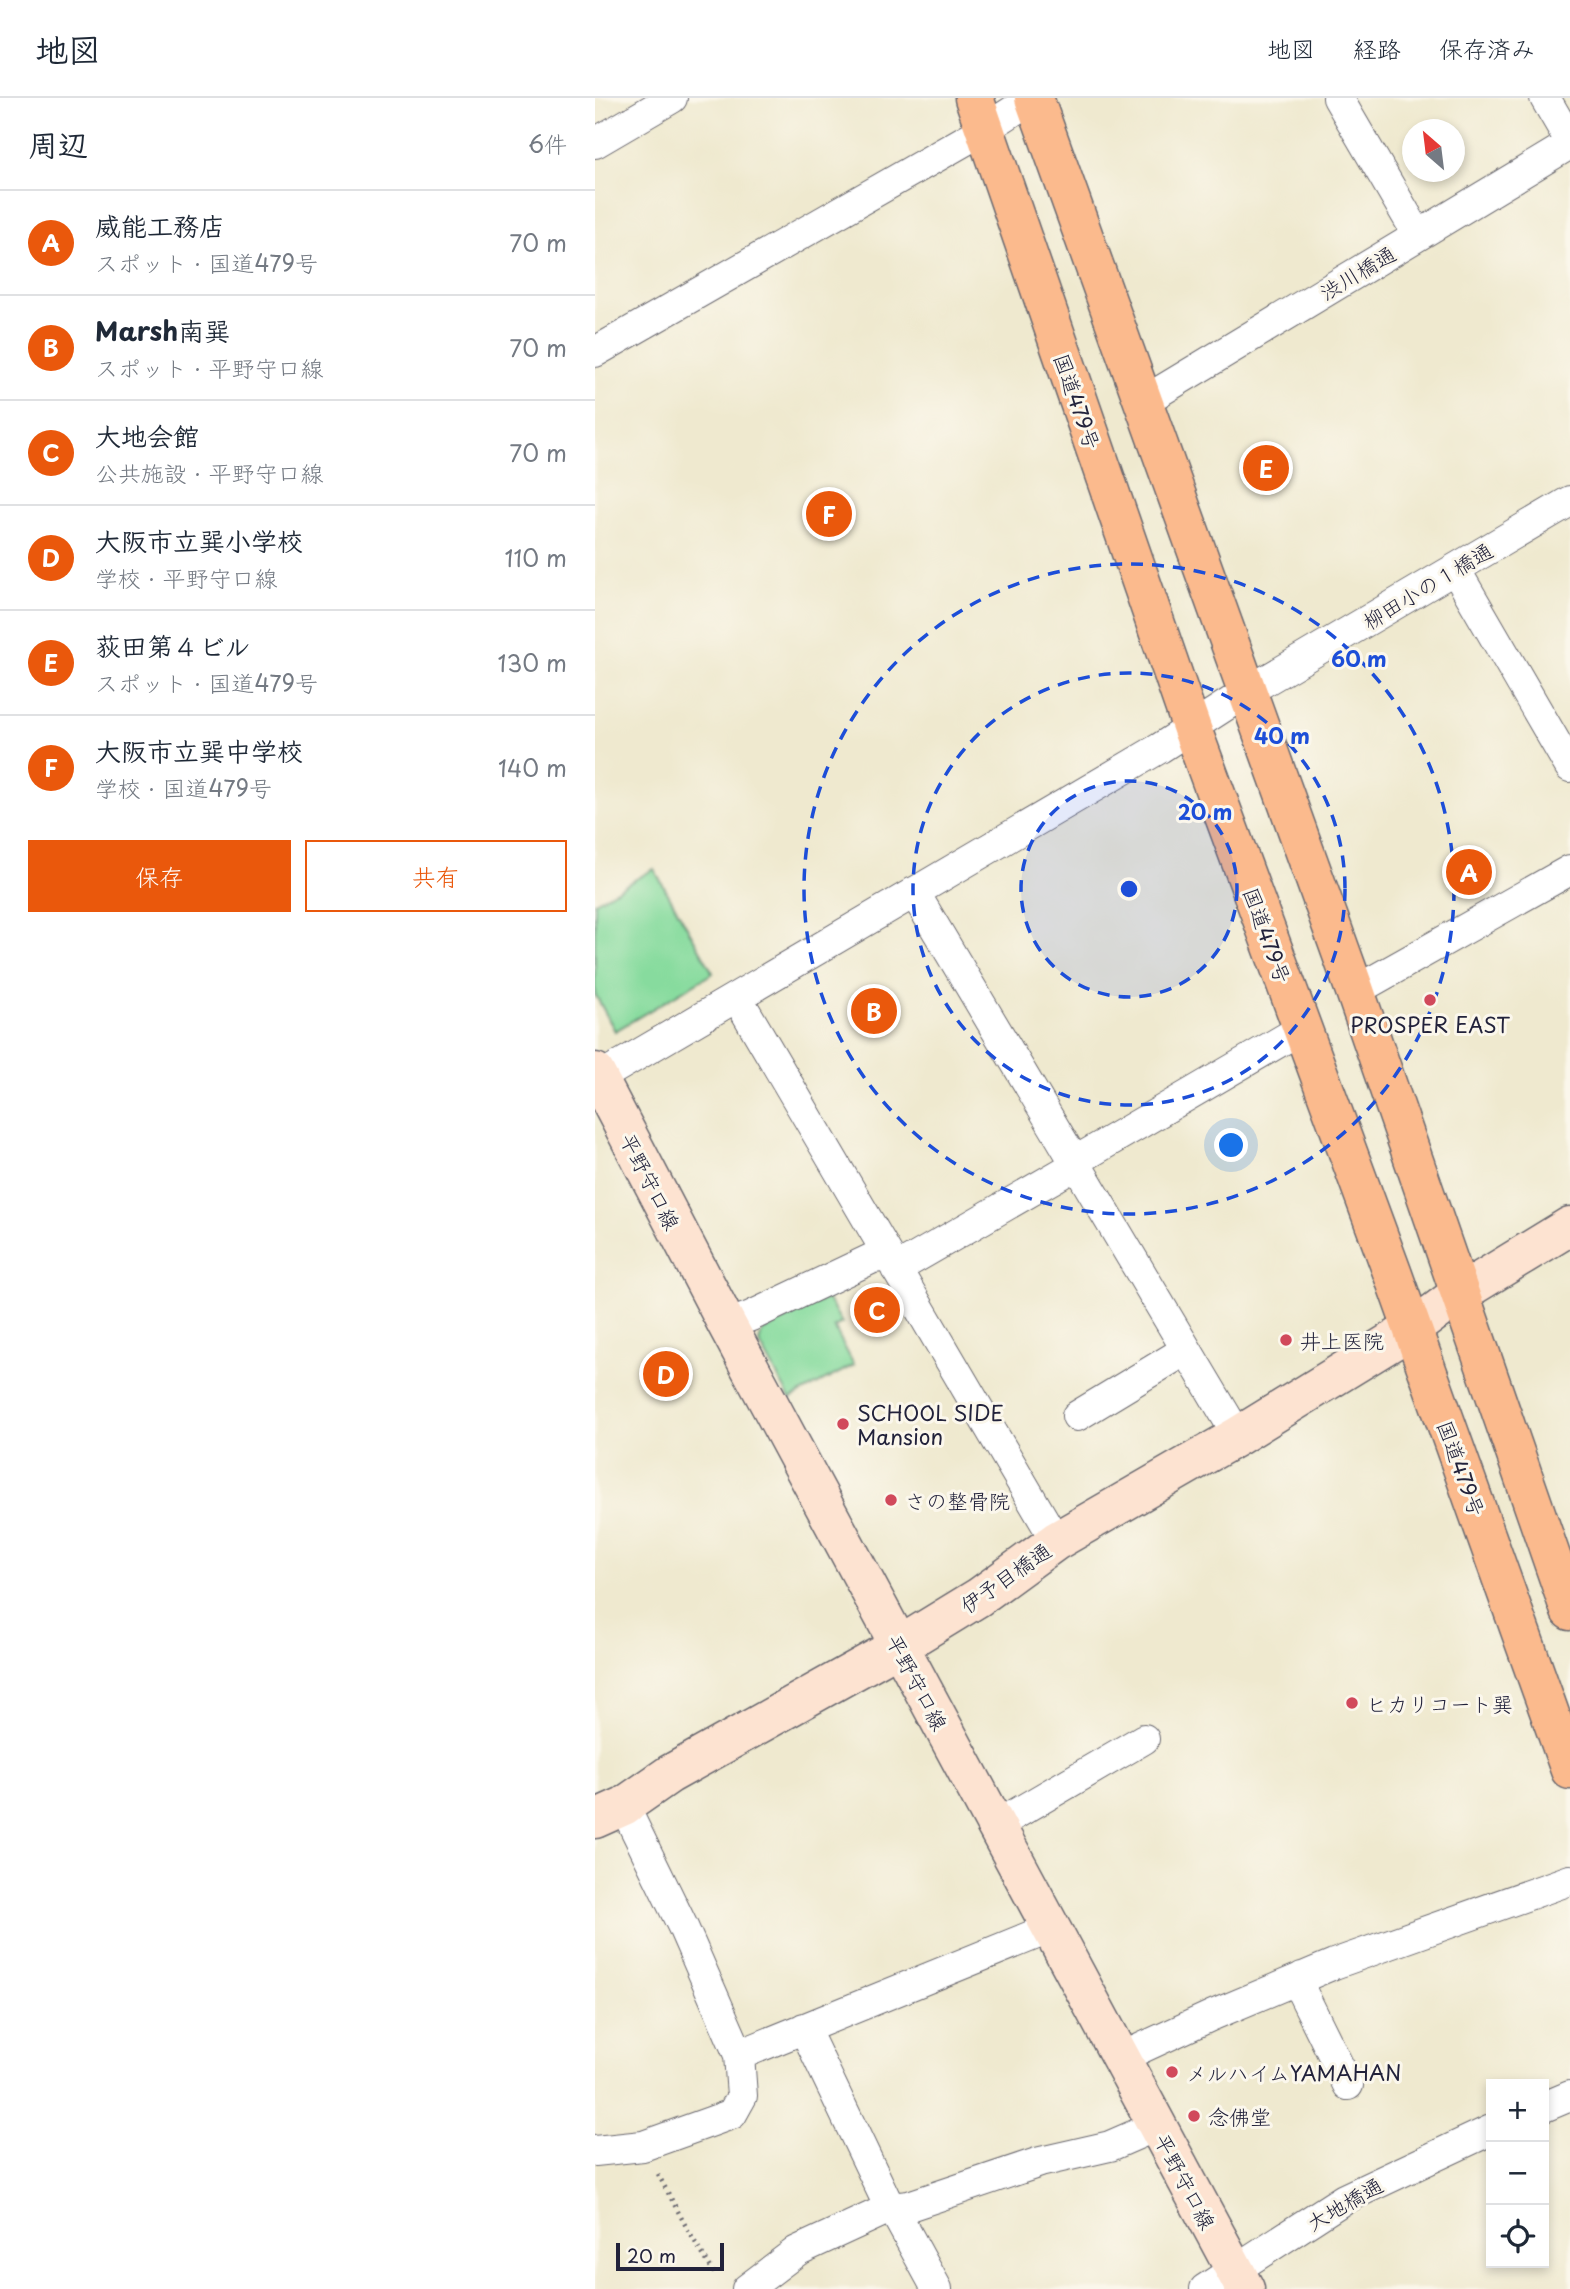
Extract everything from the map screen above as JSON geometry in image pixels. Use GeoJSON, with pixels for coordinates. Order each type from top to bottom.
{"type":"FeatureCollection","features":[{"type":"Feature","properties":{"kind":"highway"},"geometry":{"type":"LineString","coordinates":[[1034,98],[1355,991],[1569,1604]]}},
{"type":"Feature","properties":{"kind":"highway","name":"国道479号"},"geometry":{"type":"LineString","coordinates":[[979,114],[1192,729],[1303,1028],[1570,1770]]}},
{"type":"Feature","properties":{"kind":"main road","name":"平野守口線"},"geometry":{"type":"LineString","coordinates":[[596,1077],[1156,2126],[1228,2283]]}},
{"type":"Feature","properties":{"kind":"main road"},"geometry":{"type":"LineString","coordinates":[[1459,1294],[1570,1226]]}},
{"type":"Feature","properties":{"kind":"main road","name":"伊予目橋通"},"geometry":{"type":"LineString","coordinates":[[610,1813],[670,1774],[899,1646],[979,1597],[1056,1541],[1238,1436],[1412,1329],[1459,1294]]}},
{"type":"Feature","properties":{"kind":"street"},"geometry":{"type":"LineString","coordinates":[[595,144],[672,98]]}},
{"type":"Feature","properties":{"kind":"street"},"geometry":{"type":"LineString","coordinates":[[597,346],[979,114],[1034,98]]}},
{"type":"Feature","properties":{"kind":"street"},"geometry":{"type":"LineString","coordinates":[[1338,98],[1417,235]]}},
{"type":"Feature","properties":{"kind":"street"},"geometry":{"type":"LineString","coordinates":[[1545,98],[1570,140]]}},
{"type":"Feature","properties":{"kind":"street","name":"渋川橋通"},"geometry":{"type":"LineString","coordinates":[[1144,401],[1570,140]]}},
{"type":"Feature","properties":{"kind":"street","name":"柳田小の１橋通"},"geometry":{"type":"LineString","coordinates":[[596,1077],[1192,729],[1248,691],[1570,501]]}},
{"type":"Feature","properties":{"kind":"street"},"geometry":{"type":"LineString","coordinates":[[1455,569],[1570,767]]}},
{"type":"Feature","properties":{"kind":"street"},"geometry":{"type":"LineString","coordinates":[[1355,991],[1570,870]]}},
{"type":"Feature","properties":{"kind":"street"},"geometry":{"type":"LineString","coordinates":[[914,892],[1238,1436]]}},
{"type":"Feature","properties":{"kind":"street"},"geometry":{"type":"LineString","coordinates":[[737,996],[1056,1541]]}},
{"type":"Feature","properties":{"kind":"street"},"geometry":{"type":"LineString","coordinates":[[727,1325],[873,1258],[892,1263],[1075,1163],[1303,1028]]}},
{"type":"Feature","properties":{"kind":"street"},"geometry":{"type":"LineString","coordinates":[[1077,1416],[1186,1350]]}},
{"type":"Feature","properties":{"kind":"street"},"geometry":{"type":"LineString","coordinates":[[995,1826],[1144,1738]]}},
{"type":"Feature","properties":{"kind":"street"},"geometry":{"type":"LineString","coordinates":[[595,2151],[643,2146],[732,2113],[742,2096],[739,2054],[683,1927],[610,1813]]}},
{"type":"Feature","properties":{"kind":"street"},"geometry":{"type":"LineString","coordinates":[[1120,2058],[1303,1977],[1570,1880]]}},
{"type":"Feature","properties":{"kind":"street"},"geometry":{"type":"LineString","coordinates":[[739,2054],[1051,1928]]}},
{"type":"Feature","properties":{"kind":"street"},"geometry":{"type":"LineString","coordinates":[[1303,1977],[1302,1992],[1347,2085]]}},
{"type":"Feature","properties":{"kind":"street"},"geometry":{"type":"LineString","coordinates":[[804,2028],[890,2208],[896,2214],[937,2289]]}},
{"type":"Feature","properties":{"kind":"street"},"geometry":{"type":"LineString","coordinates":[[1549,2105],[1570,2096]]}},
{"type":"Feature","properties":{"kind":"street"},"geometry":{"type":"LineString","coordinates":[[734,2286],[797,2251],[890,2208],[909,2206],[1040,2162],[1110,2146],[1156,2126]]}},
{"type":"Feature","properties":{"kind":"street","name":"大地橋通"},"geometry":{"type":"LineString","coordinates":[[1228,2283],[1344,2199],[1486,2132]]}},
{"type":"Feature","properties":{"kind":"path"},"geometry":{"type":"LineString","coordinates":[[643,2146],[689,2232],[734,2286]]}},
{"type":"Feature","properties":{"kind":"green space"},"geometry":{"type":"Polygon","coordinates":[[[654,869],[713,973],[615,1031],[595,994],[595,902],[654,869]]]}},
{"type":"Feature","properties":{"kind":"green space"},"geometry":{"type":"Polygon","coordinates":[[[827,1298],[842,1323],[834,1327],[854,1365],[790,1399],[759,1342],[762,1332],[827,1298]]]}},
{"type":"Feature","properties":{"kind":"place","name":"荻田第４ビル"},"geometry":{"type":"Point","coordinates":[1266,468]}},
{"type":"Feature","properties":{"kind":"place","name":"大阪市立巽中学校"},"geometry":{"type":"Point","coordinates":[829,514]}},
{"type":"Feature","properties":{"kind":"place","name":"威能工務店"},"geometry":{"type":"Point","coordinates":[1469,872]}},
{"type":"Feature","properties":{"kind":"place","name":"PROSPER EAST"},"geometry":{"type":"Point","coordinates":[1430,1000]}},
{"type":"Feature","properties":{"kind":"place","name":"Marsh南巽"},"geometry":{"type":"Point","coordinates":[874,1011]}},
{"type":"Feature","properties":{"kind":"place","name":"大地会館"},"geometry":{"type":"Point","coordinates":[877,1310]}},
{"type":"Feature","properties":{"kind":"place","name":"井上医院"},"geometry":{"type":"Point","coordinates":[1286,1340]}},
{"type":"Feature","properties":{"kind":"place","name":"大阪市立巽小学校"},"geometry":{"type":"Point","coordinates":[666,1374]}},
{"type":"Feature","properties":{"kind":"place","name":"SCHOOL SIDE Mansion"},"geometry":{"type":"Point","coordinates":[843,1424]}},
{"type":"Feature","properties":{"kind":"place","name":"さの整骨院"},"geometry":{"type":"Point","coordinates":[891,1500]}},
{"type":"Feature","properties":{"kind":"place","name":"ヒカリコート巽"},"geometry":{"type":"Point","coordinates":[1352,1703]}},
{"type":"Feature","properties":{"kind":"place","name":"メルハイムYAMAHAN"},"geometry":{"type":"Point","coordinates":[1172,2072]}},
{"type":"Feature","properties":{"kind":"place","name":"念佛堂"},"geometry":{"type":"Point","coordinates":[1194,2116]}}]}
